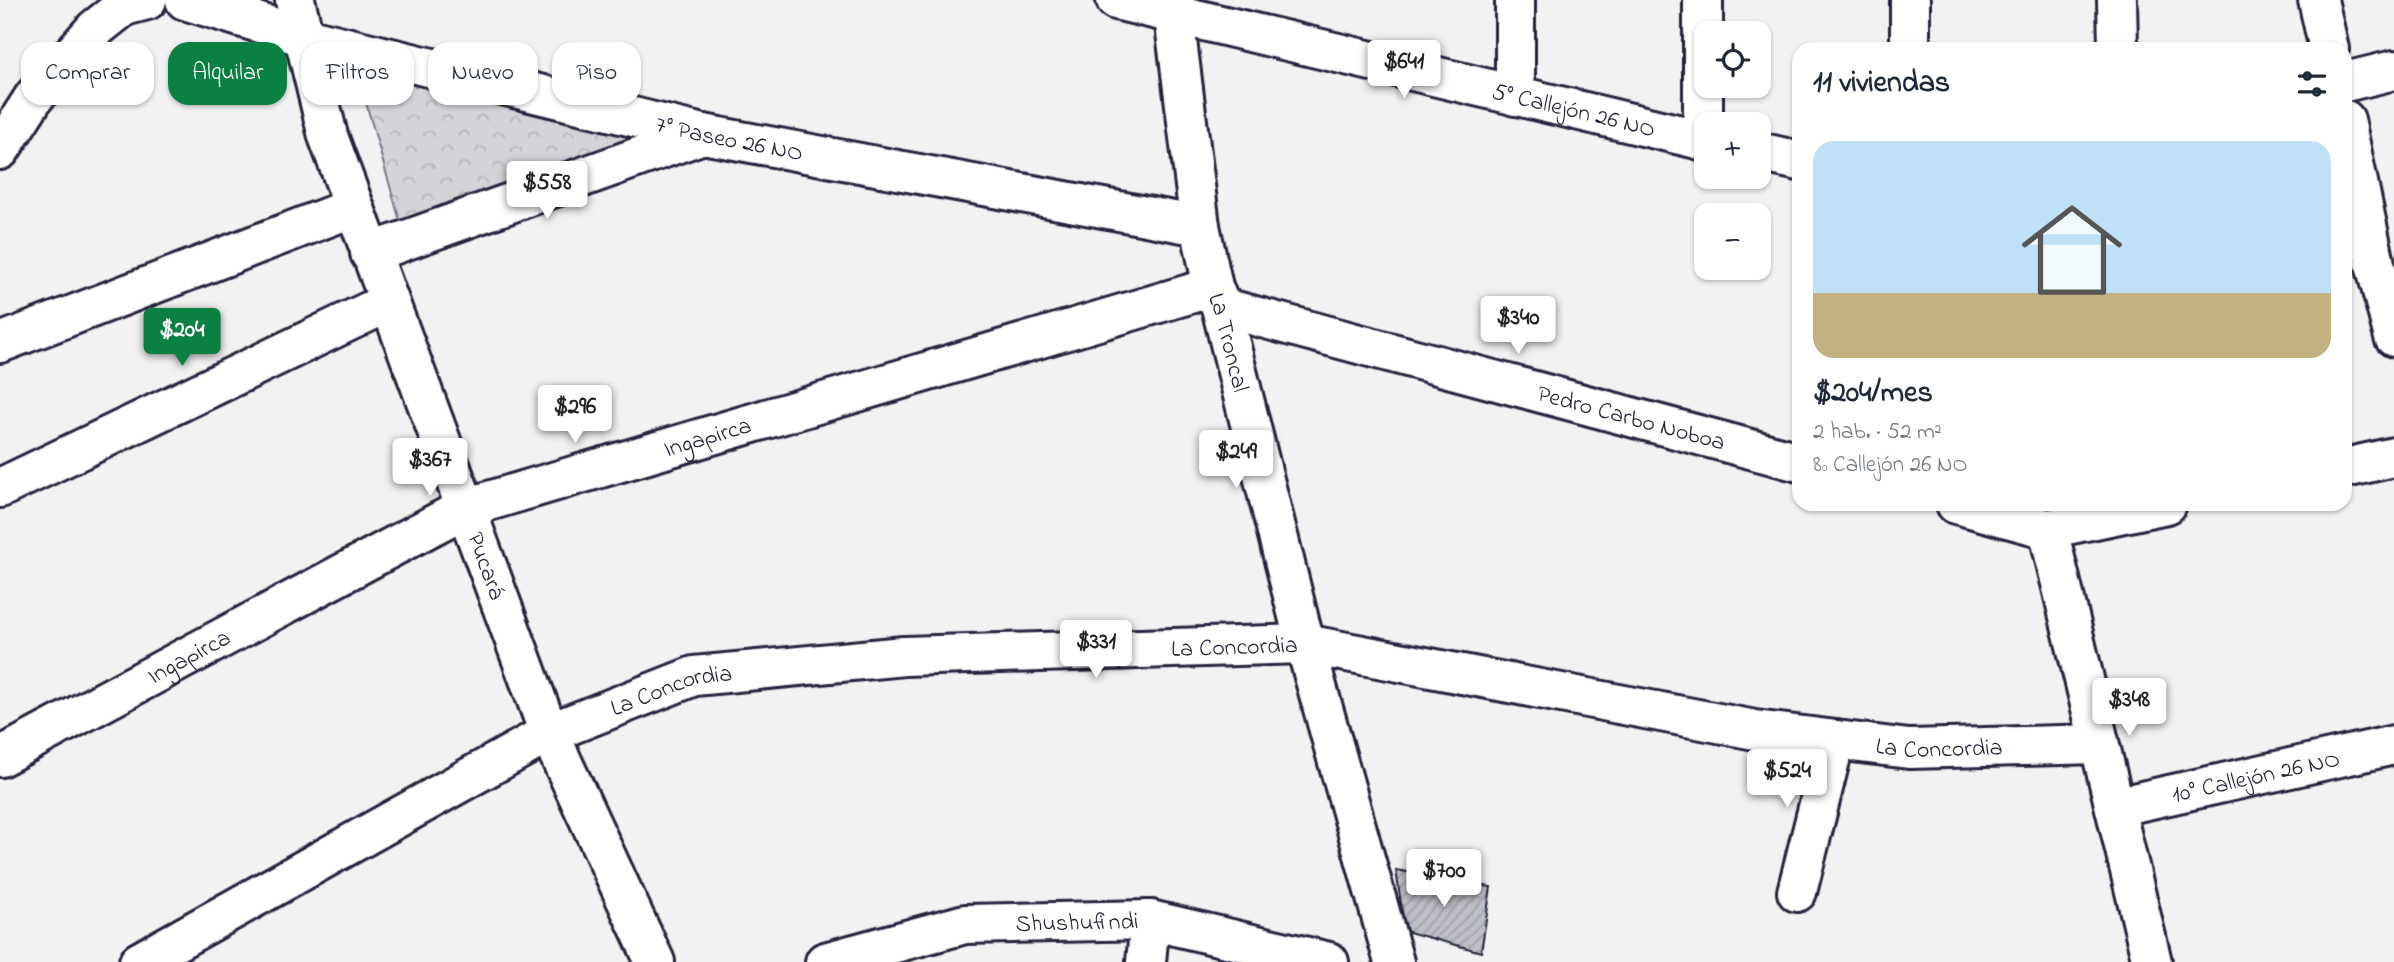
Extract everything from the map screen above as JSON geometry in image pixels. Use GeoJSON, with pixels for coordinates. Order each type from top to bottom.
{"type":"FeatureCollection","features":[{"type":"Feature","properties":{"kind":"street"},"geometry":{"type":"LineString","coordinates":[[0,150],[34,97],[95,29],[124,6],[147,0]]}},
{"type":"Feature","properties":{"kind":"street","name":"7° Paseo 26 NO"},"geometry":{"type":"LineString","coordinates":[[185,0],[305,37],[703,134],[1200,226]]}},
{"type":"Feature","properties":{"kind":"street","name":"Pucará"},"geometry":{"type":"LineString","coordinates":[[295,0],[328,136],[370,253],[549,733],[647,960]]}},
{"type":"Feature","properties":{"kind":"street","name":"5° Callejón 26 NO"},"geometry":{"type":"LineString","coordinates":[[1116,0],[1173,8],[1515,96],[1694,139]]}},
{"type":"Feature","properties":{"kind":"street"},"geometry":{"type":"LineString","coordinates":[[1515,0],[1515,96]]}},
{"type":"Feature","properties":{"kind":"street"},"geometry":{"type":"LineString","coordinates":[[1703,0],[1704,112]]}},
{"type":"Feature","properties":{"kind":"street"},"geometry":{"type":"LineString","coordinates":[[1910,0],[1910,42]]}},
{"type":"Feature","properties":{"kind":"street"},"geometry":{"type":"LineString","coordinates":[[2117,0],[2118,42]]}},
{"type":"Feature","properties":{"kind":"street"},"geometry":{"type":"LineString","coordinates":[[2318,0],[2327,42]]}},
{"type":"Feature","properties":{"kind":"street","name":"La Troncal"},"geometry":{"type":"LineString","coordinates":[[1173,8],[1200,226],[1305,644],[1394,962]]}},
{"type":"Feature","properties":{"kind":"street"},"geometry":{"type":"LineString","coordinates":[[2352,80],[2394,70]]}},
{"type":"Feature","properties":{"kind":"street"},"geometry":{"type":"LineString","coordinates":[[370,253],[703,134]]}},
{"type":"Feature","properties":{"kind":"street"},"geometry":{"type":"LineString","coordinates":[[2352,145],[2385,262],[2394,337]]}},
{"type":"Feature","properties":{"kind":"street"},"geometry":{"type":"LineString","coordinates":[[1771,155],[1792,159]]}},
{"type":"Feature","properties":{"kind":"street"},"geometry":{"type":"LineString","coordinates":[[0,343],[354,207]]}},
{"type":"Feature","properties":{"kind":"street","name":"Pedro Carbo Noboa"},"geometry":{"type":"LineString","coordinates":[[1217,297],[1792,460]]}},
{"type":"Feature","properties":{"kind":"street","name":"Ingapirca"},"geometry":{"type":"LineString","coordinates":[[0,757],[465,508],[1217,297]]}},
{"type":"Feature","properties":{"kind":"street"},"geometry":{"type":"LineString","coordinates":[[0,488],[389,302]]}},
{"type":"Feature","properties":{"kind":"street"},"geometry":{"type":"LineString","coordinates":[[2352,466],[2394,457]]}},
{"type":"Feature","properties":{"kind":"street"},"geometry":{"type":"LineString","coordinates":[[1983,511],[2048,528],[2132,511]]}},
{"type":"Feature","properties":{"kind":"street"},"geometry":{"type":"LineString","coordinates":[[2048,528],[2152,962]]}},
{"type":"Feature","properties":{"kind":"street","name":"La Concordia"},"geometry":{"type":"LineString","coordinates":[[139,962],[549,733],[694,676],[904,656],[1305,644],[1755,730],[1909,749],[2099,744]]}},
{"type":"Feature","properties":{"kind":"street"},"geometry":{"type":"LineString","coordinates":[[1797,892],[1835,740]]}},
{"type":"Feature","properties":{"kind":"street","name":"10° Callejón 26 NO"},"geometry":{"type":"LineString","coordinates":[[2115,807],[2394,745]]}},
{"type":"Feature","properties":{"kind":"street"},"geometry":{"type":"LineString","coordinates":[[1146,962],[1150,920]]}},
{"type":"Feature","properties":{"kind":"street","name":"Shushufindi"},"geometry":{"type":"LineString","coordinates":[[837,960],[965,924],[1150,920],[1329,962]]}},
{"type":"Feature","properties":{"kind":"green space"},"geometry":{"type":"Polygon","coordinates":[[[414,75],[428,78],[428,105],[538,104],[672,136],[402,228],[367,105],[414,105],[414,75]]]}},
{"type":"Feature","properties":{"kind":"building"},"geometry":{"type":"Polygon","coordinates":[[[1396,870],[1491,887],[1481,952],[1405,931],[1396,870]]]}}]}
